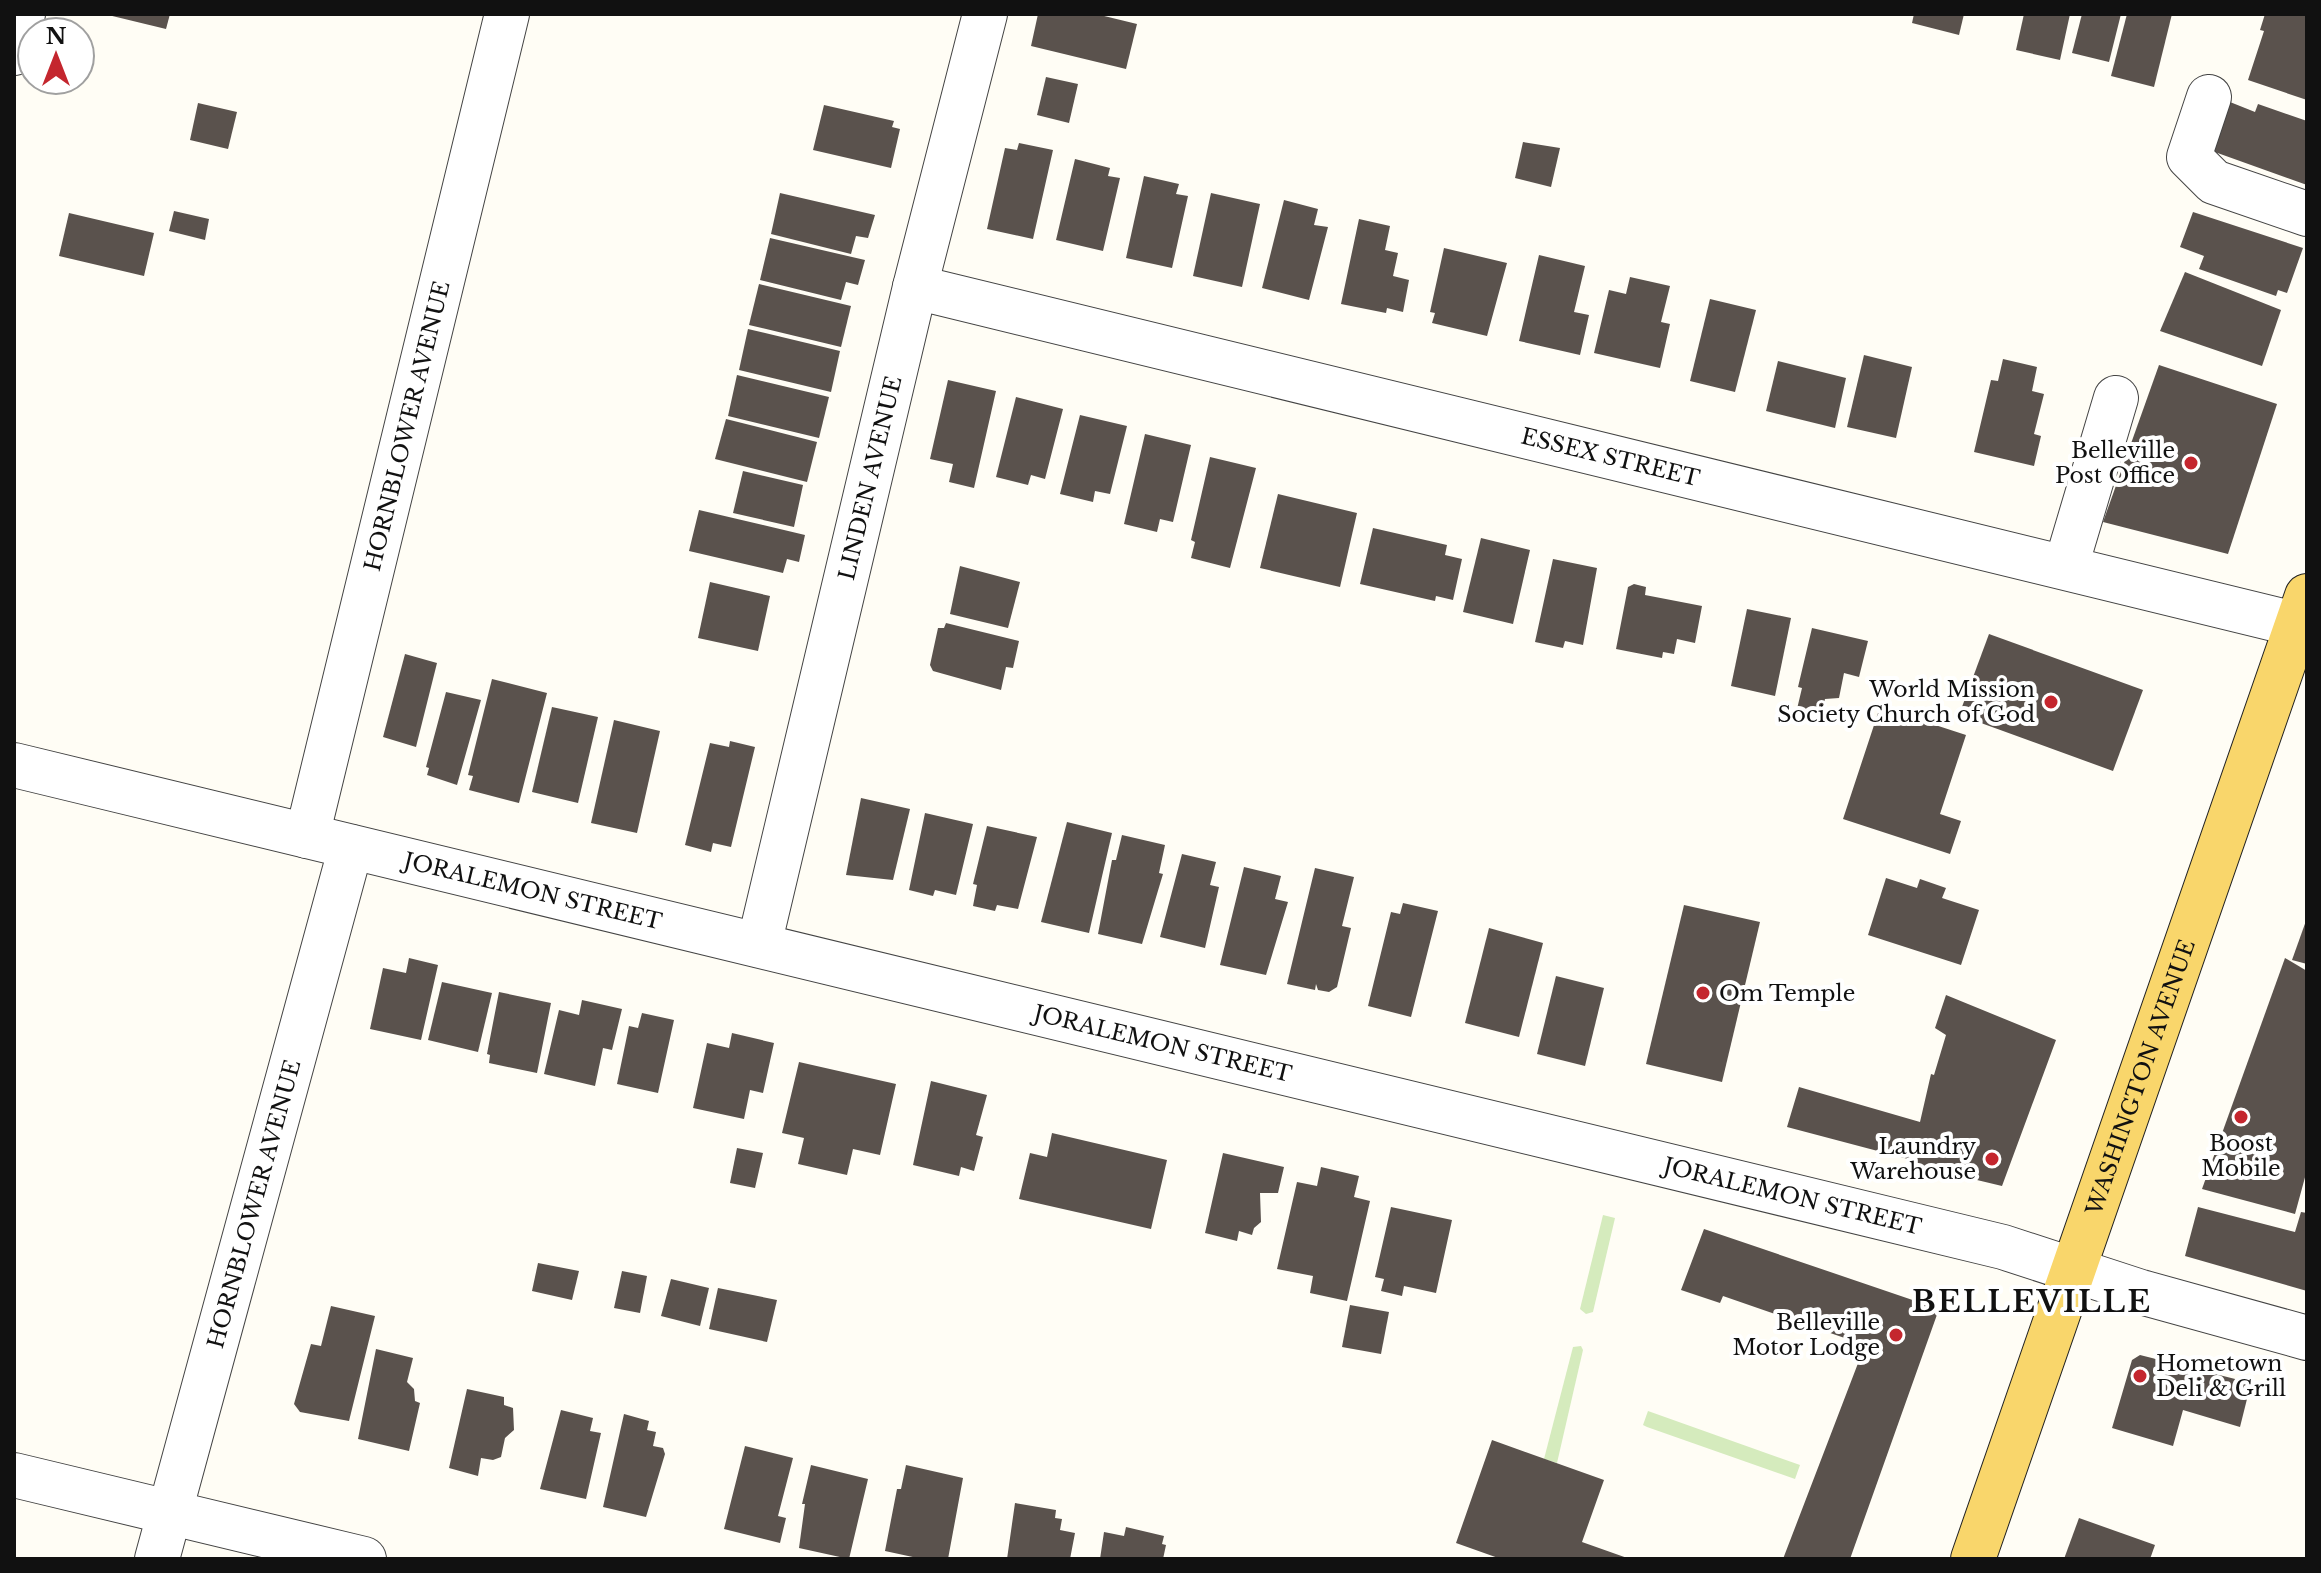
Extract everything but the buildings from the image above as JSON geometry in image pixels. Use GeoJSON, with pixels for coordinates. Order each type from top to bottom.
{"type":"FeatureCollection","features":[{"type":"Feature","properties":{"kind":"main road","name":"WASHINGTON AVENUE"},"geometry":{"type":"LineString","coordinates":[[1973,1559],[2304,615]]}},
{"type":"Feature","properties":{"kind":"street"},"geometry":{"type":"LineString","coordinates":[[14,53],[23,14]]}},
{"type":"Feature","properties":{"kind":"street","name":"HORNBLOWER AVENUE"},"geometry":{"type":"LineString","coordinates":[[307,836],[507,14]]}},
{"type":"Feature","properties":{"kind":"street","name":"LINDEN AVENUE"},"geometry":{"type":"LineString","coordinates":[[759,945],[915,287],[985,14]]}},
{"type":"Feature","properties":{"kind":"street"},"geometry":{"type":"LineString","coordinates":[[2209,97],[2189,157],[2214,182],[2307,214]]}},
{"type":"Feature","properties":{"kind":"street","name":"ESSEX STREET"},"geometry":{"type":"LineString","coordinates":[[915,287],[2066,566],[2304,615]]}},
{"type":"Feature","properties":{"kind":"street"},"geometry":{"type":"LineString","coordinates":[[2066,566],[2116,398]]}},
{"type":"Feature","properties":{"kind":"street","name":"JORALEMON STREET"},"geometry":{"type":"LineString","coordinates":[[14,765],[2003,1247],[2307,1338]]}},
{"type":"Feature","properties":{"kind":"street","name":"HORNBLOWER AVENUE"},"geometry":{"type":"LineString","coordinates":[[157,1559],[351,847]]}},
{"type":"Feature","properties":{"kind":"street"},"geometry":{"type":"LineString","coordinates":[[14,1475],[364,1559]]}},
{"type":"Feature","properties":{"kind":"green space"},"geometry":{"type":"Polygon","coordinates":[[[1603,1215],[1615,1218],[1593,1312],[1586,1314],[1580,1309],[1603,1215]]]}},
{"type":"Feature","properties":{"kind":"green space"},"geometry":{"type":"Polygon","coordinates":[[[1581,1346],[1583,1350],[1557,1463],[1544,1459],[1573,1347],[1581,1346]]]}},
{"type":"Feature","properties":{"kind":"green space"},"geometry":{"type":"Polygon","coordinates":[[[1648,1411],[1800,1465],[1795,1479],[1647,1427],[1643,1425],[1648,1411]]]}},
{"type":"Feature","properties":{"kind":"place","name":"Belleville Post Office"},"geometry":{"type":"Point","coordinates":[2191,463]}},
{"type":"Feature","properties":{"kind":"place","name":"World Mission Society Church of God"},"geometry":{"type":"Point","coordinates":[2051,702]}},
{"type":"Feature","properties":{"kind":"place","name":"Om Temple"},"geometry":{"type":"Point","coordinates":[1703,993]}},
{"type":"Feature","properties":{"kind":"place","name":"Boost Mobile"},"geometry":{"type":"Point","coordinates":[2241,1117]}},
{"type":"Feature","properties":{"kind":"place","name":"Laundry Warehouse"},"geometry":{"type":"Point","coordinates":[1992,1159]}},
{"type":"Feature","properties":{"kind":"place","name":"Belleville Motor Lodge"},"geometry":{"type":"Point","coordinates":[1896,1335]}},
{"type":"Feature","properties":{"kind":"place","name":"Hometown Deli & Grill"},"geometry":{"type":"Point","coordinates":[2140,1376]}},
{"type":"Feature","properties":{"kind":"district","name":"BELLEVILLE"},"geometry":{"type":"Point","coordinates":[2032,1301]}}]}
